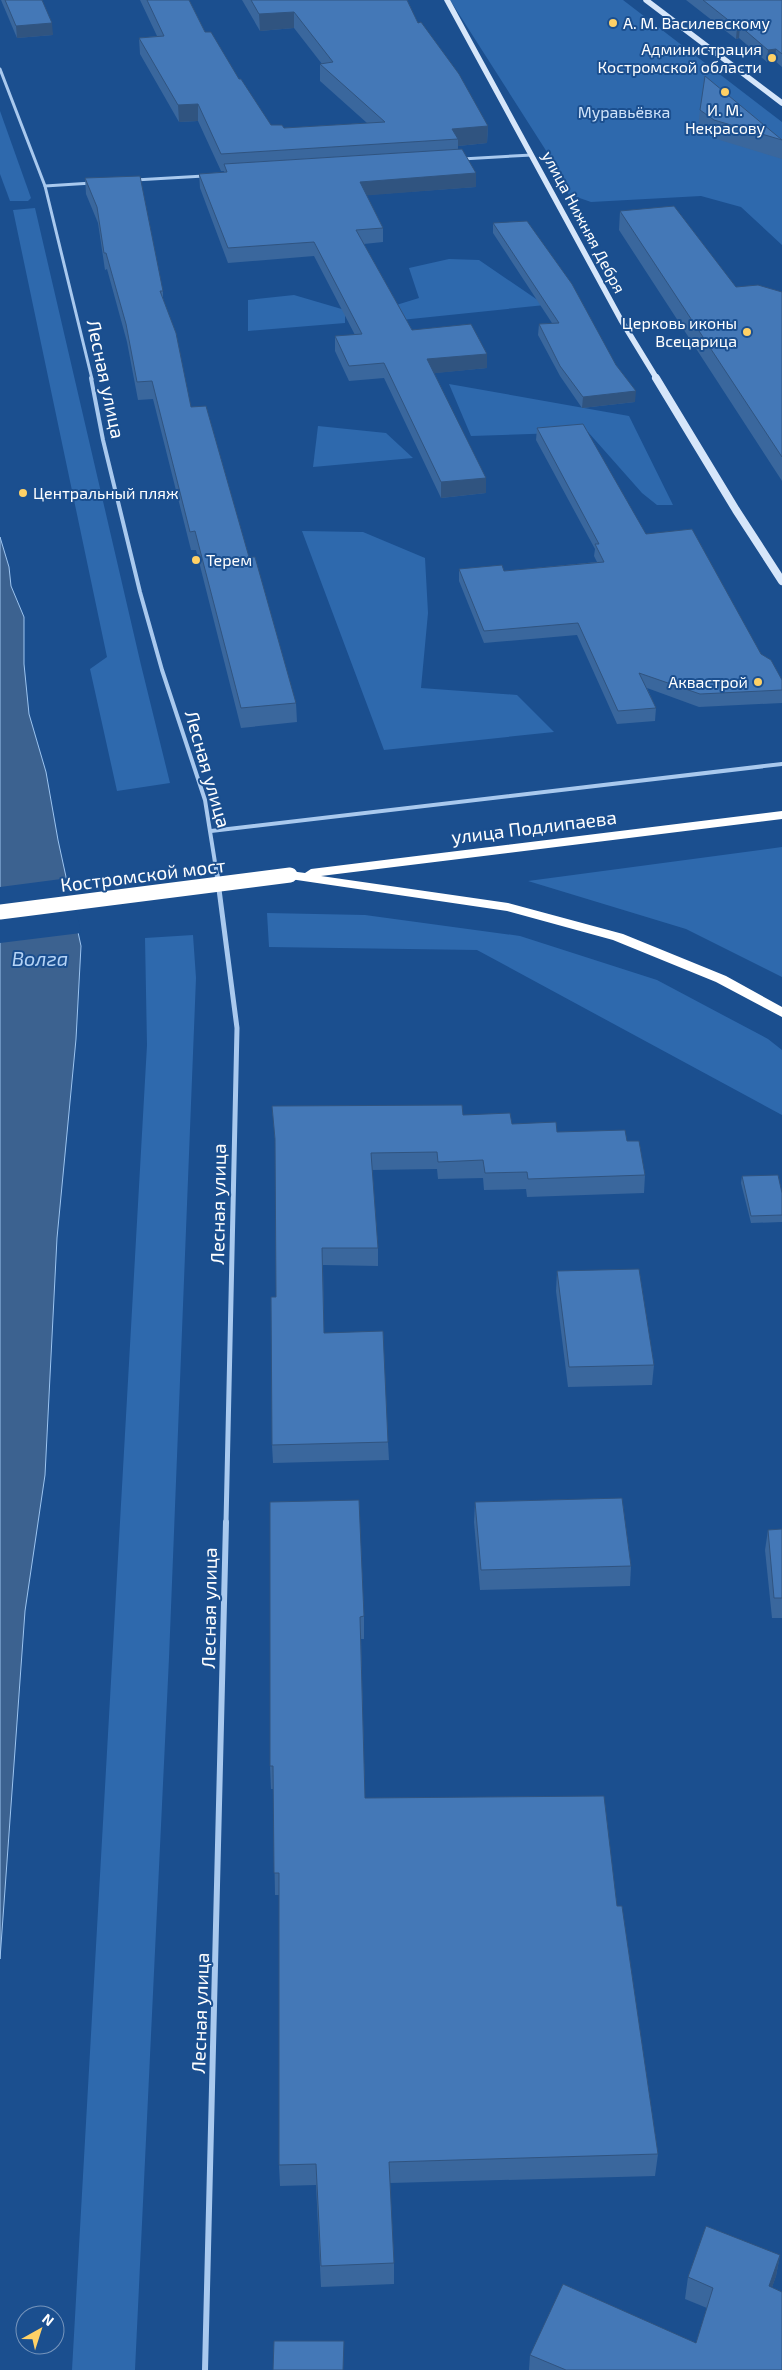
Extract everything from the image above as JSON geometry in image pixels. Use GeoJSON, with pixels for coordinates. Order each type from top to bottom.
{"type":"FeatureCollection","features":[{"type":"Feature","properties":{"kind":"highway","name":"улица Подлипаева"},"geometry":{"type":"LineString","coordinates":[[290,875],[782,815]]}},
{"type":"Feature","properties":{"kind":"highway","name":"Костромской мост"},"geometry":{"type":"LineString","coordinates":[[0,912],[290,875]]}},
{"type":"Feature","properties":{"kind":"highway"},"geometry":{"type":"LineString","coordinates":[[290,875],[508,907],[618,937],[721,979],[782,1013]]}},
{"type":"Feature","properties":{"kind":"main road","name":"улица Нижняя Дебря"},"geometry":{"type":"LineString","coordinates":[[447,0],[621,320],[736,510],[782,580]]}},
{"type":"Feature","properties":{"kind":"main road"},"geometry":{"type":"LineString","coordinates":[[646,0],[782,103]]}},
{"type":"Feature","properties":{"kind":"street","name":"Лесная улица"},"geometry":{"type":"LineString","coordinates":[[0,69],[45,186],[88,360],[103,440],[140,592],[162,670],[204,800],[211,830],[237,1028],[218,1911],[205,2370]]}},
{"type":"Feature","properties":{"kind":"street"},"geometry":{"type":"LineString","coordinates":[[454,160],[532,154]]}},
{"type":"Feature","properties":{"kind":"street"},"geometry":{"type":"LineString","coordinates":[[132,180],[210,175]]}},
{"type":"Feature","properties":{"kind":"street"},"geometry":{"type":"LineString","coordinates":[[45,186],[93,183]]}},
{"type":"Feature","properties":{"kind":"street"},"geometry":{"type":"LineString","coordinates":[[211,830],[782,764]]}},
{"type":"Feature","properties":{"kind":"green space","name":"Муравьёвка"},"geometry":{"type":"Polygon","coordinates":[[[450,0],[623,0],[782,122],[782,245],[741,207],[701,196],[591,202],[568,194],[552,160],[450,0]]]}},
{"type":"Feature","properties":{"kind":"green space"},"geometry":{"type":"Polygon","coordinates":[[[0,111],[31,198],[28,201],[10,201],[0,174],[0,111]]]}},
{"type":"Feature","properties":{"kind":"green space"},"geometry":{"type":"Polygon","coordinates":[[[35,208],[170,783],[117,791],[90,669],[107,657],[13,210],[35,208]]]}},
{"type":"Feature","properties":{"kind":"green space"},"geometry":{"type":"Polygon","coordinates":[[[449,259],[479,260],[545,305],[372,323],[380,310],[419,298],[409,268],[449,259]]]}},
{"type":"Feature","properties":{"kind":"green space"},"geometry":{"type":"Polygon","coordinates":[[[294,295],[345,310],[345,323],[248,331],[248,300],[294,295]]]}},
{"type":"Feature","properties":{"kind":"green space"},"geometry":{"type":"Polygon","coordinates":[[[449,384],[629,416],[673,505],[657,505],[642,493],[588,432],[471,436],[449,384]]]}},
{"type":"Feature","properties":{"kind":"green space"},"geometry":{"type":"Polygon","coordinates":[[[318,426],[386,433],[413,458],[313,467],[318,426]]]}},
{"type":"Feature","properties":{"kind":"green space"},"geometry":{"type":"Polygon","coordinates":[[[302,531],[363,532],[425,558],[428,613],[421,688],[517,695],[554,732],[384,750],[302,531]]]}},
{"type":"Feature","properties":{"kind":"green space"},"geometry":{"type":"Polygon","coordinates":[[[782,847],[782,977],[686,929],[528,881],[782,847]]]}},
{"type":"Feature","properties":{"kind":"green space"},"geometry":{"type":"Polygon","coordinates":[[[267,913],[365,915],[520,936],[657,980],[768,1039],[782,1050],[782,1115],[477,950],[269,947],[267,913]]]}},
{"type":"Feature","properties":{"kind":"green space"},"geometry":{"type":"Polygon","coordinates":[[[193,935],[196,978],[169,1658],[135,2370],[72,2370],[147,1045],[145,938],[193,935]]]}},
{"type":"Feature","properties":{"kind":"water","name":"Волга"},"geometry":{"type":"Polygon","coordinates":[[[0,537],[9,567],[11,586],[24,617],[24,664],[29,714],[46,772],[58,840],[81,946],[76,1039],[57,1238],[45,1475],[25,1611],[0,1959],[0,537]]]}},
{"type":"Feature","properties":{"kind":"pier"},"geometry":{"type":"Polygon","coordinates":[[[69,878],[81,933],[0,943],[0,887],[69,878]]]}},
{"type":"Feature","properties":{"kind":"building"},"geometry":{"type":"Polygon","coordinates":[[[5,0],[42,0],[52,23],[16,26],[5,0]]]}},
{"type":"Feature","properties":{"kind":"building"},"geometry":{"type":"Polygon","coordinates":[[[147,0],[189,0],[205,32],[211,32],[239,79],[241,79],[271,125],[282,125],[284,128],[385,122],[320,64],[333,62],[294,12],[259,14],[251,0],[407,0],[418,23],[421,22],[459,74],[488,126],[452,129],[458,139],[221,154],[198,104],[178,105],[139,38],[164,36],[147,0]]]}},
{"type":"Feature","properties":{"kind":"building"},"geometry":{"type":"Polygon","coordinates":[[[703,0],[782,0],[782,54],[776,49],[768,50],[740,26],[737,27],[703,0]]]}},
{"type":"Feature","properties":{"kind":"building"},"geometry":{"type":"Polygon","coordinates":[[[705,76],[782,140],[714,120],[700,110],[705,76]]]}},
{"type":"Feature","properties":{"kind":"building"},"geometry":{"type":"Polygon","coordinates":[[[462,149],[476,173],[360,182],[383,228],[356,230],[412,330],[471,324],[487,354],[427,359],[486,478],[441,482],[384,363],[349,366],[335,336],[362,334],[314,242],[228,248],[199,174],[227,172],[224,164],[462,149]]]}},
{"type":"Feature","properties":{"kind":"building"},"geometry":{"type":"Polygon","coordinates":[[[140,176],[163,291],[160,291],[176,333],[191,407],[206,406],[249,557],[255,557],[296,703],[241,708],[195,531],[190,532],[152,381],[137,382],[126,324],[106,253],[104,253],[97,207],[85,178],[140,176]]]}},
{"type":"Feature","properties":{"kind":"building"},"geometry":{"type":"Polygon","coordinates":[[[674,206],[736,287],[758,285],[782,292],[782,457],[620,211],[674,206]]]}},
{"type":"Feature","properties":{"kind":"building"},"geometry":{"type":"Polygon","coordinates":[[[527,221],[572,284],[616,365],[636,391],[583,397],[560,366],[539,324],[559,323],[493,223],[527,221]]]}},
{"type":"Feature","properties":{"kind":"building"},"geometry":{"type":"Polygon","coordinates":[[[583,424],[646,534],[692,529],[761,654],[771,660],[782,680],[782,690],[700,694],[639,673],[656,708],[618,711],[578,623],[484,631],[459,569],[502,565],[504,571],[604,562],[595,544],[599,544],[537,428],[583,424]]]}},
{"type":"Feature","properties":{"kind":"building"},"geometry":{"type":"Polygon","coordinates":[[[462,1105],[463,1115],[510,1113],[512,1124],[556,1122],[557,1132],[625,1130],[627,1141],[639,1141],[645,1175],[528,1179],[527,1172],[485,1173],[483,1160],[438,1162],[437,1152],[371,1153],[378,1248],[322,1248],[324,1333],[383,1331],[388,1442],[272,1445],[271,1297],[276,1297],[275,1139],[272,1106],[462,1105]]]}},
{"type":"Feature","properties":{"kind":"building"},"geometry":{"type":"Polygon","coordinates":[[[778,1175],[782,1193],[782,1215],[751,1216],[742,1176],[778,1175]]]}},
{"type":"Feature","properties":{"kind":"building"},"geometry":{"type":"Polygon","coordinates":[[[639,1269],[654,1365],[569,1367],[557,1271],[639,1269]]]}},
{"type":"Feature","properties":{"kind":"building"},"geometry":{"type":"Polygon","coordinates":[[[622,1498],[631,1566],[481,1570],[475,1502],[622,1498]]]}},
{"type":"Feature","properties":{"kind":"building"},"geometry":{"type":"Polygon","coordinates":[[[359,1500],[364,1616],[360,1617],[365,1798],[604,1796],[617,1906],[622,1906],[658,2154],[389,2162],[394,2263],[321,2266],[316,2164],[279,2165],[279,1873],[274,1873],[273,1766],[270,1766],[270,1502],[359,1500]]]}},
{"type":"Feature","properties":{"kind":"building"},"geometry":{"type":"Polygon","coordinates":[[[782,1529],[782,1598],[774,1598],[768,1530],[782,1529]]]}},
{"type":"Feature","properties":{"kind":"building"},"geometry":{"type":"Polygon","coordinates":[[[706,2226],[780,2255],[769,2286],[782,2292],[782,2370],[566,2370],[530,2355],[563,2284],[696,2343],[713,2288],[688,2277],[706,2226]]]}},
{"type":"Feature","properties":{"kind":"building"},"geometry":{"type":"Polygon","coordinates":[[[274,2341],[344,2341],[343,2370],[273,2370],[274,2341]]]}},
{"type":"Feature","properties":{"kind":"place","name":"А. М. Василевскому"},"geometry":{"type":"Point","coordinates":[613,23]}},
{"type":"Feature","properties":{"kind":"place","name":"Администрация Костромской области"},"geometry":{"type":"Point","coordinates":[772,58]}},
{"type":"Feature","properties":{"kind":"place","name":"И. М. Некрасову"},"geometry":{"type":"Point","coordinates":[725,92]}},
{"type":"Feature","properties":{"kind":"place","name":"Церковь иконы Всецарица"},"geometry":{"type":"Point","coordinates":[747,332]}},
{"type":"Feature","properties":{"kind":"place","name":"Центральный пляж"},"geometry":{"type":"Point","coordinates":[23,493]}},
{"type":"Feature","properties":{"kind":"place","name":"Терем"},"geometry":{"type":"Point","coordinates":[196,560]}},
{"type":"Feature","properties":{"kind":"place","name":"Аквастрой"},"geometry":{"type":"Point","coordinates":[758,682]}}]}
